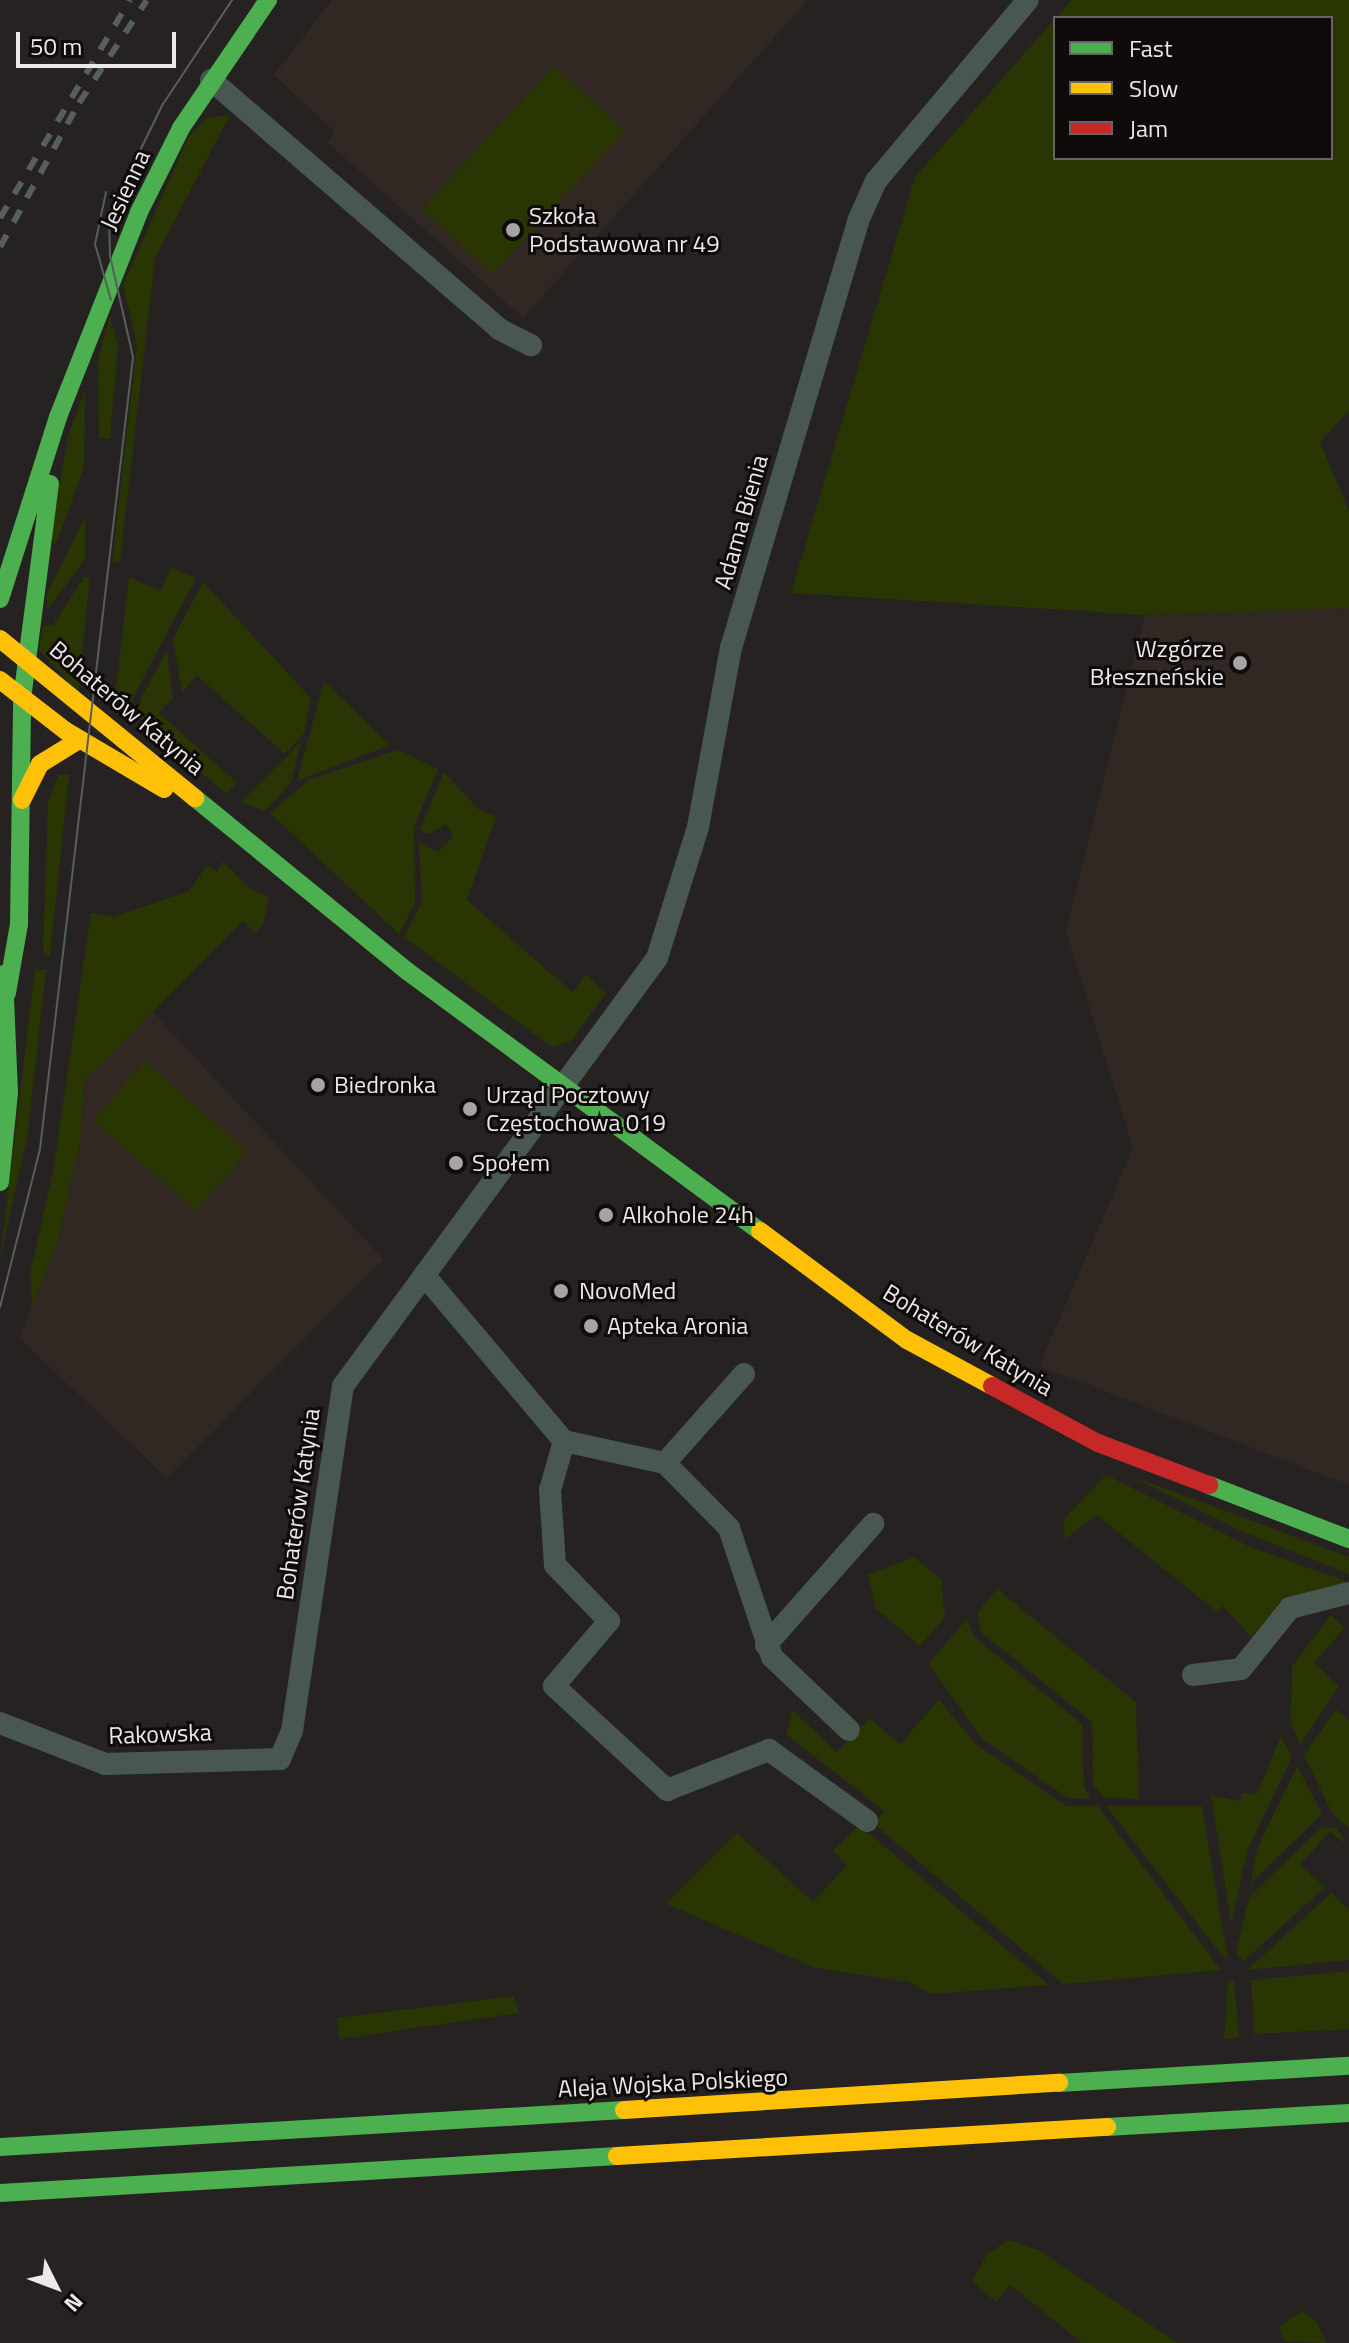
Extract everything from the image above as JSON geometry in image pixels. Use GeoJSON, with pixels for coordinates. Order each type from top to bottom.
{"type":"FeatureCollection","features":[{"type":"Feature","properties":{"kind":"street","name":"Jesienna"},"geometry":{"type":"LineString","coordinates":[[58,417],[139,212],[211,80],[268,0]]}},
{"type":"Feature","properties":{"kind":"street","name":"Adama Bienia"},"geometry":{"type":"LineString","coordinates":[[562,1085],[657,958],[678,906],[731,648],[858,221],[876,181],[1028,0]]}},
{"type":"Feature","properties":{"kind":"street"},"geometry":{"type":"LineString","coordinates":[[211,80],[499,329],[531,345]]}},
{"type":"Feature","properties":{"kind":"street"},"geometry":{"type":"LineString","coordinates":[[0,599],[58,417]]}},
{"type":"Feature","properties":{"kind":"street"},"geometry":{"type":"LineString","coordinates":[[7,993],[19,924],[18,814],[22,699],[58,417]]}},
{"type":"Feature","properties":{"kind":"street"},"geometry":{"type":"LineString","coordinates":[[0,568],[15,545]]}},
{"type":"Feature","properties":{"kind":"street","name":"Bohaterów Katynia"},"geometry":{"type":"LineString","coordinates":[[0,639],[28,659],[219,821],[562,1085],[907,1340],[1009,1400],[1098,1443],[1349,1539]]}},
{"type":"Feature","properties":{"kind":"street","name":"Bohaterów Katynia"},"geometry":{"type":"LineString","coordinates":[[0,680],[79,740],[219,821]]}},
{"type":"Feature","properties":{"kind":"street"},"geometry":{"type":"LineString","coordinates":[[18,814],[40,764],[79,740]]}},
{"type":"Feature","properties":{"kind":"street"},"geometry":{"type":"LineString","coordinates":[[0,951],[7,993],[9,1105],[0,1182]]}},
{"type":"Feature","properties":{"kind":"street","name":"Bohaterów Katynia"},"geometry":{"type":"LineString","coordinates":[[280,1759],[292,1731],[343,1386],[562,1085]]}},
{"type":"Feature","properties":{"kind":"street"},"geometry":{"type":"LineString","coordinates":[[424,1275],[564,1441],[665,1463],[729,1528],[766,1645],[849,1730]]}},
{"type":"Feature","properties":{"kind":"street"},"geometry":{"type":"LineString","coordinates":[[665,1463],[744,1374]]}},
{"type":"Feature","properties":{"kind":"street"},"geometry":{"type":"LineString","coordinates":[[564,1441],[550,1490],[555,1565],[609,1621],[554,1686],[667,1790],[769,1750],[867,1821]]}},
{"type":"Feature","properties":{"kind":"street"},"geometry":{"type":"LineString","coordinates":[[766,1645],[873,1524]]}},
{"type":"Feature","properties":{"kind":"street"},"geometry":{"type":"LineString","coordinates":[[1193,1675],[1241,1669],[1290,1608],[1349,1593]]}},
{"type":"Feature","properties":{"kind":"street","name":"Rakowska"},"geometry":{"type":"LineString","coordinates":[[0,1723],[105,1764],[280,1759]]}},
{"type":"Feature","properties":{"kind":"street","name":"Aleja Wojska Polskiego"},"geometry":{"type":"LineString","coordinates":[[0,2147],[1349,2066]]}},
{"type":"Feature","properties":{"kind":"street"},"geometry":{"type":"LineString","coordinates":[[0,2193],[1349,2113]]}},
{"type":"Feature","properties":{"kind":"shaded area","name":"Szkoła Podstawowa nr 49"},"geometry":{"type":"Polygon","coordinates":[[[332,0],[808,0],[523,318],[327,142],[335,132],[274,75],[332,0]]]}},
{"type":"Feature","properties":{"kind":"shaded area"},"geometry":{"type":"Polygon","coordinates":[[[1349,608],[1349,1485],[1039,1366],[1133,1148],[1066,931],[1145,615],[1349,608]]]}},
{"type":"Feature","properties":{"kind":"shaded area"},"geometry":{"type":"Polygon","coordinates":[[[150,1009],[383,1259],[167,1478],[19,1338],[56,1248],[81,1139],[84,1081],[150,1009]]]}},
{"type":"Feature","properties":{"kind":"green space"},"geometry":{"type":"Polygon","coordinates":[[[1072,0],[1349,0],[1349,411],[1320,442],[1349,511],[1349,608],[1145,615],[791,593],[915,177],[1053,21],[1053,160],[1333,160],[1333,16],[1058,16],[1072,0]]]}},
{"type":"Feature","properties":{"kind":"green space"},"geometry":{"type":"Polygon","coordinates":[[[554,66],[625,131],[492,274],[422,209],[554,66]]]}},
{"type":"Feature","properties":{"kind":"green space"},"geometry":{"type":"Polygon","coordinates":[[[230,115],[155,258],[120,562],[112,562],[137,344],[123,285],[189,136],[207,118],[230,115]]]}},
{"type":"Feature","properties":{"kind":"green space"},"geometry":{"type":"Polygon","coordinates":[[[110,315],[118,346],[110,439],[99,438],[98,360],[110,315]]]}},
{"type":"Feature","properties":{"kind":"green space"},"geometry":{"type":"Polygon","coordinates":[[[85,390],[84,468],[56,544],[50,541],[68,436],[85,390]]]}},
{"type":"Feature","properties":{"kind":"green space"},"geometry":{"type":"Polygon","coordinates":[[[85,517],[85,560],[47,610],[47,593],[85,517]]]}},
{"type":"Feature","properties":{"kind":"green space"},"geometry":{"type":"Polygon","coordinates":[[[171,567],[196,578],[127,709],[115,696],[129,577],[160,591],[171,567]]]}},
{"type":"Feature","properties":{"kind":"green space"},"geometry":{"type":"Polygon","coordinates":[[[84,577],[90,577],[78,692],[39,650],[43,626],[53,625],[84,577]]]}},
{"type":"Feature","properties":{"kind":"green space"},"geometry":{"type":"Polygon","coordinates":[[[203,582],[311,698],[304,733],[285,754],[197,676],[182,692],[173,639],[203,582]]]}},
{"type":"Feature","properties":{"kind":"green space"},"geometry":{"type":"Polygon","coordinates":[[[167,650],[173,698],[159,713],[237,783],[226,794],[133,713],[167,650]]]}},
{"type":"Feature","properties":{"kind":"green space"},"geometry":{"type":"Polygon","coordinates":[[[324,681],[390,745],[297,781],[324,681]]]}},
{"type":"Feature","properties":{"kind":"green space"},"geometry":{"type":"Polygon","coordinates":[[[301,742],[291,783],[265,811],[241,802],[301,742]]]}},
{"type":"Feature","properties":{"kind":"green space"},"geometry":{"type":"Polygon","coordinates":[[[398,750],[438,769],[414,827],[415,903],[399,934],[270,813],[310,779],[398,750]]]}},
{"type":"Feature","properties":{"kind":"green space"},"geometry":{"type":"Polygon","coordinates":[[[444,772],[479,810],[496,817],[467,900],[572,992],[586,975],[606,993],[571,1041],[552,1047],[404,937],[422,902],[419,843],[439,852],[453,836],[446,824],[429,834],[420,830],[444,772]]]}},
{"type":"Feature","properties":{"kind":"green space"},"geometry":{"type":"Polygon","coordinates":[[[59,774],[69,775],[50,955],[43,955],[48,801],[59,774]]]}},
{"type":"Feature","properties":{"kind":"green space"},"geometry":{"type":"Polygon","coordinates":[[[223,862],[253,891],[269,896],[264,923],[255,933],[243,921],[84,1081],[81,1139],[56,1248],[32,1307],[30,1273],[53,1172],[91,913],[114,917],[189,891],[207,865],[216,872],[223,862]]]}},
{"type":"Feature","properties":{"kind":"green space"},"geometry":{"type":"Polygon","coordinates":[[[35,970],[46,970],[27,1139],[0,1258],[35,970]]]}},
{"type":"Feature","properties":{"kind":"green space"},"geometry":{"type":"Polygon","coordinates":[[[145,1061],[248,1152],[196,1211],[93,1120],[145,1061]]]}},
{"type":"Feature","properties":{"kind":"green space"},"geometry":{"type":"Polygon","coordinates":[[[1106,1475],[1248,1546],[1348,1582],[1288,1598],[1251,1637],[1223,1606],[1217,1612],[1097,1515],[1065,1539],[1064,1519],[1106,1475]]]}},
{"type":"Feature","properties":{"kind":"green space"},"geometry":{"type":"Polygon","coordinates":[[[1129,1475],[1349,1557],[1349,1574],[1239,1530],[1129,1475]]]}},
{"type":"Feature","properties":{"kind":"green space"},"geometry":{"type":"Polygon","coordinates":[[[914,1557],[941,1579],[945,1617],[920,1646],[875,1608],[868,1575],[914,1557]]]}},
{"type":"Feature","properties":{"kind":"green space"},"geometry":{"type":"Polygon","coordinates":[[[997,1589],[1136,1702],[1139,1799],[1105,1797],[1093,1785],[1092,1722],[981,1632],[977,1613],[997,1589]]]}},
{"type":"Feature","properties":{"kind":"green space"},"geometry":{"type":"Polygon","coordinates":[[[1331,1615],[1349,1633],[1344,1629],[1314,1663],[1339,1686],[1300,1745],[1291,1723],[1292,1666],[1331,1615]]]}},
{"type":"Feature","properties":{"kind":"green space"},"geometry":{"type":"Polygon","coordinates":[[[967,1619],[973,1636],[1082,1724],[1084,1787],[1091,1799],[1067,1798],[982,1738],[928,1664],[967,1619]]]}},
{"type":"Feature","properties":{"kind":"green space"},"geometry":{"type":"Polygon","coordinates":[[[939,1700],[976,1744],[1066,1806],[1098,1806],[1221,1970],[1063,1984],[873,1823],[884,1811],[786,1734],[792,1710],[837,1752],[870,1718],[900,1744],[939,1700]]]}},
{"type":"Feature","properties":{"kind":"green space"},"geometry":{"type":"Polygon","coordinates":[[[1336,1709],[1349,1720],[1349,1828],[1333,1815],[1304,1755],[1336,1709]]]}},
{"type":"Feature","properties":{"kind":"green space"},"geometry":{"type":"Polygon","coordinates":[[[1281,1736],[1292,1757],[1248,1849],[1231,1924],[1211,1795],[1241,1801],[1241,1793],[1257,1794],[1281,1736]]]}},
{"type":"Feature","properties":{"kind":"green space"},"geometry":{"type":"Polygon","coordinates":[[[1297,1766],[1322,1814],[1251,1883],[1257,1849],[1297,1766]]]}},
{"type":"Feature","properties":{"kind":"green space"},"geometry":{"type":"Polygon","coordinates":[[[1106,1806],[1202,1806],[1228,1960],[1220,1953],[1106,1806]]]}},
{"type":"Feature","properties":{"kind":"green space"},"geometry":{"type":"Polygon","coordinates":[[[859,1825],[1049,1985],[931,1994],[909,1982],[816,1968],[666,1904],[737,1833],[813,1902],[847,1865],[833,1851],[859,1825]]]}},
{"type":"Feature","properties":{"kind":"green space"},"geometry":{"type":"Polygon","coordinates":[[[1322,1827],[1336,1828],[1349,1847],[1330,1831],[1300,1865],[1325,1887],[1243,1962],[1236,1953],[1249,1897],[1322,1827]]]}},
{"type":"Feature","properties":{"kind":"green space"},"geometry":{"type":"Polygon","coordinates":[[[1331,1893],[1349,1910],[1349,1960],[1247,1970],[1331,1893]]]}},
{"type":"Feature","properties":{"kind":"green space"},"geometry":{"type":"Polygon","coordinates":[[[1349,1971],[1349,2029],[1254,2034],[1251,1980],[1349,1971]]]}},
{"type":"Feature","properties":{"kind":"green space"},"geometry":{"type":"Polygon","coordinates":[[[1234,1981],[1239,2037],[1224,2039],[1228,1982],[1234,1981]]]}},
{"type":"Feature","properties":{"kind":"green space"},"geometry":{"type":"Polygon","coordinates":[[[514,1996],[519,2013],[340,2039],[336,2018],[514,1996]]]}},
{"type":"Feature","properties":{"kind":"green space"},"geometry":{"type":"Polygon","coordinates":[[[1008,2240],[1039,2250],[1178,2343],[1082,2343],[1010,2285],[996,2302],[972,2281],[987,2254],[1008,2240]]]}},
{"type":"Feature","properties":{"kind":"green space"},"geometry":{"type":"Polygon","coordinates":[[[1302,2311],[1317,2322],[1326,2343],[1284,2341],[1279,2326],[1302,2311]]]}},
{"type":"Feature","properties":{"kind":"tram line"},"geometry":{"type":"LineString","coordinates":[[0,1307],[40,1149],[133,357],[110,256],[109,214],[163,104],[232,0]]}},
{"type":"Feature","properties":{"kind":"tram line"},"geometry":{"type":"LineString","coordinates":[[106,192],[95,244],[111,300]]}},
{"type":"Feature","properties":{"kind":"railway"},"geometry":{"type":"LineString","coordinates":[[0,218],[130,0]]}},
{"type":"Feature","properties":{"kind":"railway"},"geometry":{"type":"LineString","coordinates":[[0,247],[79,103],[147,0]]}},
{"type":"Feature","properties":{"kind":"traffic: fast"},"geometry":{"type":"LineString","coordinates":[[0,599],[58,417],[139,212],[181,128],[268,0]]}},
{"type":"Feature","properties":{"kind":"traffic: fast"},"geometry":{"type":"LineString","coordinates":[[7,993],[19,924],[22,699],[50,484]]}},
{"type":"Feature","properties":{"kind":"traffic: fast"},"geometry":{"type":"LineString","coordinates":[[195,798],[407,971],[760,1231]]}},
{"type":"Feature","properties":{"kind":"traffic: fast"},"geometry":{"type":"LineString","coordinates":[[0,1182],[9,1093],[4,974]]}},
{"type":"Feature","properties":{"kind":"traffic: fast"},"geometry":{"type":"LineString","coordinates":[[1209,1485],[1349,1539]]}},
{"type":"Feature","properties":{"kind":"traffic: fast"},"geometry":{"type":"LineString","coordinates":[[1059,2083],[1349,2066]]}},
{"type":"Feature","properties":{"kind":"traffic: fast"},"geometry":{"type":"LineString","coordinates":[[0,2147],[624,2110]]}},
{"type":"Feature","properties":{"kind":"traffic: fast"},"geometry":{"type":"LineString","coordinates":[[1107,2127],[1349,2113]]}},
{"type":"Feature","properties":{"kind":"traffic: fast"},"geometry":{"type":"LineString","coordinates":[[0,2193],[617,2156]]}},
{"type":"Feature","properties":{"kind":"traffic: slow"},"geometry":{"type":"LineString","coordinates":[[0,639],[195,798]]}},
{"type":"Feature","properties":{"kind":"traffic: slow"},"geometry":{"type":"LineString","coordinates":[[0,680],[66,731],[164,789]]}},
{"type":"Feature","properties":{"kind":"traffic: slow"},"geometry":{"type":"LineString","coordinates":[[22,800],[40,764],[79,740]]}},
{"type":"Feature","properties":{"kind":"traffic: slow"},"geometry":{"type":"LineString","coordinates":[[760,1231],[907,1340],[992,1386]]}},
{"type":"Feature","properties":{"kind":"traffic: slow"},"geometry":{"type":"LineString","coordinates":[[624,2110],[1059,2083]]}},
{"type":"Feature","properties":{"kind":"traffic: slow"},"geometry":{"type":"LineString","coordinates":[[617,2156],[1107,2127]]}},
{"type":"Feature","properties":{"kind":"traffic: jam"},"geometry":{"type":"LineString","coordinates":[[992,1386],[1098,1443],[1209,1485]]}},
{"type":"Feature","properties":{"kind":"place","name":"Szkoła Podstawowa nr 49"},"geometry":{"type":"Point","coordinates":[513,230]}},
{"type":"Feature","properties":{"kind":"place","name":"Wzgórze Błeszneńskie"},"geometry":{"type":"Point","coordinates":[1240,663]}},
{"type":"Feature","properties":{"kind":"place","name":"Biedronka"},"geometry":{"type":"Point","coordinates":[318,1085]}},
{"type":"Feature","properties":{"kind":"place","name":"Urząd Pocztowy Częstochowa 019"},"geometry":{"type":"Point","coordinates":[470,1109]}},
{"type":"Feature","properties":{"kind":"place","name":"Społem"},"geometry":{"type":"Point","coordinates":[456,1163]}},
{"type":"Feature","properties":{"kind":"place","name":"Alkohole 24h"},"geometry":{"type":"Point","coordinates":[606,1215]}},
{"type":"Feature","properties":{"kind":"place","name":"NovoMed"},"geometry":{"type":"Point","coordinates":[561,1291]}},
{"type":"Feature","properties":{"kind":"place","name":"Apteka Aronia"},"geometry":{"type":"Point","coordinates":[591,1326]}}]}
